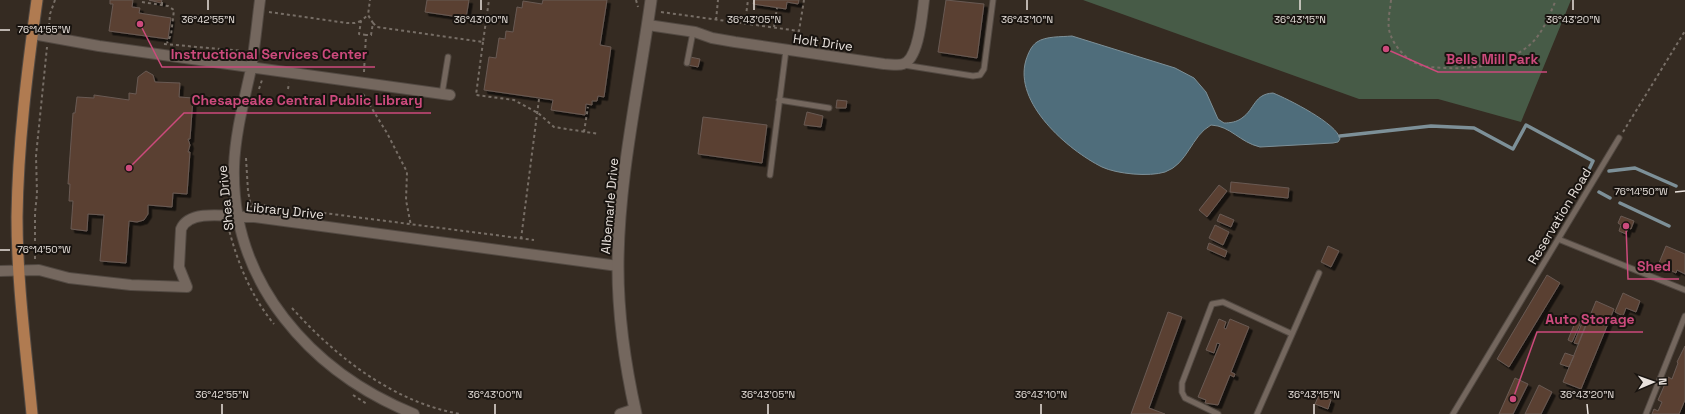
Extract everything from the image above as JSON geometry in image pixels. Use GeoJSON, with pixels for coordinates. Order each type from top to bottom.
{"type":"FeatureCollection","features":[{"type":"Feature","properties":{"kind":"main road"},"geometry":{"type":"LineString","coordinates":[[32,414],[19,269],[18,174],[24,101],[37,0]]}},
{"type":"Feature","properties":{"kind":"street","name":"Shea Drive"},"geometry":{"type":"LineString","coordinates":[[260,0],[251,67],[238,127],[234,155],[238,218],[243,239],[253,268],[266,295],[295,332],[332,367],[358,386],[389,404],[414,414]]}},
{"type":"Feature","properties":{"kind":"street"},"geometry":{"type":"LineString","coordinates":[[903,65],[909,61],[915,49],[924,0]]}},
{"type":"Feature","properties":{"kind":"street","name":"Albemarle Drive"},"geometry":{"type":"LineString","coordinates":[[635,412],[622,338],[618,266],[628,158],[650,5]]}},
{"type":"Feature","properties":{"kind":"street","name":"Holt Drive"},"geometry":{"type":"LineString","coordinates":[[648,25],[693,32],[712,38],[786,50],[903,65]]}},
{"type":"Feature","properties":{"kind":"street"},"geometry":{"type":"LineString","coordinates":[[32,34],[99,46],[446,95]]}},
{"type":"Feature","properties":{"kind":"street","name":"Library Drive"},"geometry":{"type":"LineString","coordinates":[[0,271],[19,269],[36,270],[55,273],[69,278],[145,286],[187,287],[181,274],[178,257],[182,226],[189,220],[201,216],[226,215],[238,218],[252,217],[618,266]]}},
{"type":"Feature","properties":{"kind":"street"},"geometry":{"type":"LineString","coordinates":[[620,414],[635,412]]}},
{"type":"Feature","properties":{"kind":"lane"},"geometry":{"type":"LineString","coordinates":[[903,65],[973,76],[980,75],[984,69],[993,0]]}},
{"type":"Feature","properties":{"kind":"lane"},"geometry":{"type":"LineString","coordinates":[[687,63],[693,32]]}},
{"type":"Feature","properties":{"kind":"lane"},"geometry":{"type":"LineString","coordinates":[[770,175],[786,50]]}},
{"type":"Feature","properties":{"kind":"lane"},"geometry":{"type":"LineString","coordinates":[[446,95],[448,57]]}},
{"type":"Feature","properties":{"kind":"lane"},"geometry":{"type":"LineString","coordinates":[[779,100],[829,108]]}},
{"type":"Feature","properties":{"kind":"lane","name":"Reservation Road"},"geometry":{"type":"LineString","coordinates":[[1453,414],[1619,138]]}},
{"type":"Feature","properties":{"kind":"lane"},"geometry":{"type":"LineString","coordinates":[[1558,239],[1685,290]]}},
{"type":"Feature","properties":{"kind":"lane"},"geometry":{"type":"LineString","coordinates":[[1257,414],[1319,273]]}},
{"type":"Feature","properties":{"kind":"lane"},"geometry":{"type":"LineString","coordinates":[[1218,414],[1184,398],[1182,392],[1182,383],[1212,304],[1223,302],[1292,334]]}},
{"type":"Feature","properties":{"kind":"lane"},"geometry":{"type":"LineString","coordinates":[[1646,414],[1685,316]]}},
{"type":"Feature","properties":{"kind":"path"},"geometry":{"type":"LineString","coordinates":[[36,270],[35,213],[38,194],[37,148],[50,14],[55,0]]}},
{"type":"Feature","properties":{"kind":"path"},"geometry":{"type":"LineString","coordinates":[[162,0],[162,5]]}},
{"type":"Feature","properties":{"kind":"path"},"geometry":{"type":"LineString","coordinates":[[370,0],[368,15],[377,27],[483,42]]}},
{"type":"Feature","properties":{"kind":"path"},"geometry":{"type":"LineString","coordinates":[[489,0],[476,95],[514,100],[538,113],[554,127],[599,134]]}},
{"type":"Feature","properties":{"kind":"path"},"geometry":{"type":"LineString","coordinates":[[636,0],[638,8],[650,5],[716,20],[799,31],[804,0]]}},
{"type":"Feature","properties":{"kind":"path"},"geometry":{"type":"LineString","coordinates":[[716,20],[718,0]]}},
{"type":"Feature","properties":{"kind":"path"},"geometry":{"type":"LineString","coordinates":[[745,23],[748,0]]}},
{"type":"Feature","properties":{"kind":"path"},"geometry":{"type":"LineString","coordinates":[[1391,0],[1389,20],[1390,32],[1393,40],[1404,55],[1413,62],[1427,67],[1462,68],[1479,67],[1502,62],[1527,47],[1544,27],[1556,0]]}},
{"type":"Feature","properties":{"kind":"path"},"geometry":{"type":"LineString","coordinates":[[142,2],[171,7],[174,10],[171,35],[167,43]]}},
{"type":"Feature","properties":{"kind":"path"},"geometry":{"type":"LineString","coordinates":[[267,19],[269,6]]}},
{"type":"Feature","properties":{"kind":"path"},"geometry":{"type":"LineString","coordinates":[[774,27],[777,8]]}},
{"type":"Feature","properties":{"kind":"path"},"geometry":{"type":"LineString","coordinates":[[268,12],[347,23],[361,21],[368,15]]}},
{"type":"Feature","properties":{"kind":"path"},"geometry":{"type":"LineString","coordinates":[[361,21],[359,34],[371,35],[373,23]]}},
{"type":"Feature","properties":{"kind":"path"},"geometry":{"type":"LineString","coordinates":[[1619,138],[1685,31]]}},
{"type":"Feature","properties":{"kind":"path"},"geometry":{"type":"LineString","coordinates":[[366,35],[364,97],[376,113],[407,172],[406,200],[411,226],[411,238]]}},
{"type":"Feature","properties":{"kind":"path"},"geometry":{"type":"LineString","coordinates":[[160,43],[253,51]]}},
{"type":"Feature","properties":{"kind":"path"},"geometry":{"type":"LineString","coordinates":[[258,93],[262,82],[263,69]]}},
{"type":"Feature","properties":{"kind":"path"},"geometry":{"type":"LineString","coordinates":[[288,90],[289,82]]}},
{"type":"Feature","properties":{"kind":"path"},"geometry":{"type":"LineString","coordinates":[[521,239],[539,99]]}},
{"type":"Feature","properties":{"kind":"path"},"geometry":{"type":"LineString","coordinates":[[584,132],[588,107]]}},
{"type":"Feature","properties":{"kind":"path"},"geometry":{"type":"LineString","coordinates":[[246,156],[248,191],[251,202],[252,217]]}},
{"type":"Feature","properties":{"kind":"path"},"geometry":{"type":"LineString","coordinates":[[237,203],[251,202],[411,226],[534,240]]}},
{"type":"Feature","properties":{"kind":"path"},"geometry":{"type":"LineString","coordinates":[[289,305],[338,354],[371,378],[407,398],[439,409],[460,414]]}},
{"type":"Feature","properties":{"kind":"green space"},"geometry":{"type":"Polygon","coordinates":[[[1083,0],[1571,0],[1521,122],[1438,99],[1359,99],[1083,0]]]}},
{"type":"Feature","properties":{"kind":"water"},"geometry":{"type":"Polygon","coordinates":[[[1072,36],[1175,68],[1194,78],[1206,92],[1218,119],[1224,123],[1233,122],[1240,119],[1258,99],[1267,94],[1273,93],[1322,119],[1331,126],[1340,139],[1338,142],[1333,143],[1260,147],[1246,142],[1224,128],[1211,125],[1204,130],[1179,163],[1165,172],[1158,174],[1133,174],[1102,167],[1074,149],[1046,123],[1035,108],[1028,92],[1024,76],[1026,60],[1033,46],[1037,42],[1054,37],[1072,36]]]}},
{"type":"Feature","properties":{"kind":"building"},"geometry":{"type":"Polygon","coordinates":[[[110,0],[133,0],[132,7],[140,8],[139,13],[171,18],[168,39],[109,31],[113,4],[110,4],[110,0]]]}},
{"type":"Feature","properties":{"kind":"building"},"geometry":{"type":"Polygon","coordinates":[[[149,0],[162,0],[161,3],[149,0]]]}},
{"type":"Feature","properties":{"kind":"building"},"geometry":{"type":"Polygon","coordinates":[[[427,0],[469,0],[466,18],[425,12],[427,0]]]}},
{"type":"Feature","properties":{"kind":"building"},"geometry":{"type":"Polygon","coordinates":[[[543,0],[607,0],[600,45],[611,47],[604,97],[598,96],[597,101],[592,101],[592,105],[586,104],[585,115],[551,110],[553,100],[484,90],[489,57],[496,58],[499,38],[505,39],[506,31],[513,32],[517,7],[522,8],[523,1],[542,4],[543,0]]]}},
{"type":"Feature","properties":{"kind":"building"},"geometry":{"type":"Polygon","coordinates":[[[754,0],[799,0],[798,4],[787,2],[786,9],[753,4],[754,0]]]}},
{"type":"Feature","properties":{"kind":"building"},"geometry":{"type":"Polygon","coordinates":[[[946,0],[984,4],[977,58],[938,52],[946,0]]]}},
{"type":"Feature","properties":{"kind":"building"},"geometry":{"type":"Polygon","coordinates":[[[690,57],[700,59],[698,67],[688,65],[690,57]]]}},
{"type":"Feature","properties":{"kind":"building"},"geometry":{"type":"Polygon","coordinates":[[[146,71],[153,75],[155,82],[180,83],[179,97],[193,98],[190,139],[188,139],[190,145],[188,152],[190,152],[187,194],[173,193],[172,207],[148,205],[148,214],[144,220],[137,222],[129,221],[126,263],[100,261],[104,215],[88,214],[87,231],[71,229],[73,201],[69,201],[70,184],[68,184],[73,113],[75,113],[77,97],[94,98],[94,95],[129,100],[129,93],[136,94],[138,77],[146,71]]]}},
{"type":"Feature","properties":{"kind":"building"},"geometry":{"type":"Polygon","coordinates":[[[837,100],[847,101],[846,108],[836,108],[837,100]]]}},
{"type":"Feature","properties":{"kind":"building"},"geometry":{"type":"Polygon","coordinates":[[[807,112],[823,116],[821,127],[804,125],[807,112]]]}},
{"type":"Feature","properties":{"kind":"building"},"geometry":{"type":"Polygon","coordinates":[[[703,117],[767,125],[762,163],[698,154],[703,117]]]}},
{"type":"Feature","properties":{"kind":"building"},"geometry":{"type":"Polygon","coordinates":[[[1231,182],[1289,188],[1288,198],[1230,192],[1231,182]]]}},
{"type":"Feature","properties":{"kind":"building"},"geometry":{"type":"Polygon","coordinates":[[[1219,185],[1227,191],[1207,217],[1199,210],[1219,185]]]}},
{"type":"Feature","properties":{"kind":"building"},"geometry":{"type":"Polygon","coordinates":[[[1220,214],[1234,220],[1231,227],[1217,221],[1220,214]]]}},
{"type":"Feature","properties":{"kind":"building"},"geometry":{"type":"Polygon","coordinates":[[[1621,216],[1634,221],[1631,229],[1628,228],[1626,234],[1619,231],[1621,225],[1618,223],[1621,216]]]}},
{"type":"Feature","properties":{"kind":"building"},"geometry":{"type":"Polygon","coordinates":[[[1215,225],[1229,232],[1223,245],[1209,238],[1215,225]]]}},
{"type":"Feature","properties":{"kind":"building"},"geometry":{"type":"Polygon","coordinates":[[[1209,243],[1227,251],[1225,257],[1207,249],[1209,243]]]}},
{"type":"Feature","properties":{"kind":"building"},"geometry":{"type":"Polygon","coordinates":[[[1328,246],[1339,251],[1331,267],[1321,262],[1328,246]]]}},
{"type":"Feature","properties":{"kind":"building"},"geometry":{"type":"Polygon","coordinates":[[[1666,246],[1685,254],[1685,274],[1677,270],[1676,273],[1670,270],[1671,268],[1659,263],[1666,246]]]}},
{"type":"Feature","properties":{"kind":"building"},"geometry":{"type":"Polygon","coordinates":[[[1547,275],[1560,283],[1509,367],[1497,359],[1547,275]]]}},
{"type":"Feature","properties":{"kind":"building"},"geometry":{"type":"Polygon","coordinates":[[[1623,293],[1640,301],[1636,312],[1626,308],[1623,316],[1615,312],[1623,293]]]}},
{"type":"Feature","properties":{"kind":"building"},"geometry":{"type":"Polygon","coordinates":[[[1596,301],[1614,309],[1581,389],[1563,382],[1596,301]]]}},
{"type":"Feature","properties":{"kind":"building"},"geometry":{"type":"Polygon","coordinates":[[[1168,312],[1182,317],[1149,408],[1165,414],[1131,414],[1168,312]]]}},
{"type":"Feature","properties":{"kind":"building"},"geometry":{"type":"Polygon","coordinates":[[[1219,319],[1226,322],[1224,328],[1226,329],[1230,319],[1249,327],[1231,372],[1235,374],[1234,377],[1230,375],[1218,405],[1205,403],[1206,400],[1198,397],[1220,344],[1217,343],[1214,353],[1206,350],[1219,319]]]}},
{"type":"Feature","properties":{"kind":"building"},"geometry":{"type":"Polygon","coordinates":[[[1576,320],[1581,322],[1572,342],[1568,340],[1576,320]]]}},
{"type":"Feature","properties":{"kind":"building"},"geometry":{"type":"Polygon","coordinates":[[[1582,323],[1586,324],[1578,344],[1574,343],[1582,323]]]}},
{"type":"Feature","properties":{"kind":"building"},"geometry":{"type":"Polygon","coordinates":[[[1685,346],[1685,400],[1679,414],[1652,414],[1654,409],[1658,411],[1662,402],[1658,400],[1668,377],[1672,379],[1678,363],[1677,362],[1685,346]]]}},
{"type":"Feature","properties":{"kind":"building"},"geometry":{"type":"Polygon","coordinates":[[[1565,353],[1574,356],[1569,367],[1560,364],[1565,353]]]}},
{"type":"Feature","properties":{"kind":"building"},"geometry":{"type":"Polygon","coordinates":[[[1515,378],[1528,384],[1513,414],[1499,414],[1515,378]]]}},
{"type":"Feature","properties":{"kind":"building"},"geometry":{"type":"Polygon","coordinates":[[[1539,385],[1552,392],[1541,414],[1525,414],[1539,385]]]}},
{"type":"Feature","properties":{"kind":"building"},"geometry":{"type":"Polygon","coordinates":[[[1319,395],[1331,400],[1328,409],[1315,404],[1319,395]]]}},
{"type":"Feature","properties":{"kind":"waterway"},"geometry":{"type":"LineString","coordinates":[[1340,136],[1431,126],[1474,128],[1513,149],[1526,125],[1593,161],[1583,182]]}},
{"type":"Feature","properties":{"kind":"waterway"},"geometry":{"type":"LineString","coordinates":[[1609,171],[1635,168],[1676,186]]}},
{"type":"Feature","properties":{"kind":"waterway"},"geometry":{"type":"LineString","coordinates":[[1599,192],[1610,198]]}},
{"type":"Feature","properties":{"kind":"waterway"},"geometry":{"type":"LineString","coordinates":[[1620,203],[1669,226]]}},
{"type":"Feature","properties":{"kind":"place","name":"Instructional Services Center"},"geometry":{"type":"Point","coordinates":[140,24]}},
{"type":"Feature","properties":{"kind":"place","name":"Bells Mill Park"},"geometry":{"type":"Point","coordinates":[1386,49]}},
{"type":"Feature","properties":{"kind":"place","name":"Chesapeake Central Public Library"},"geometry":{"type":"Point","coordinates":[129,168]}},
{"type":"Feature","properties":{"kind":"place","name":"Shed"},"geometry":{"type":"Point","coordinates":[1626,226]}},
{"type":"Feature","properties":{"kind":"place","name":"Auto Storage"},"geometry":{"type":"Point","coordinates":[1513,399]}}]}
